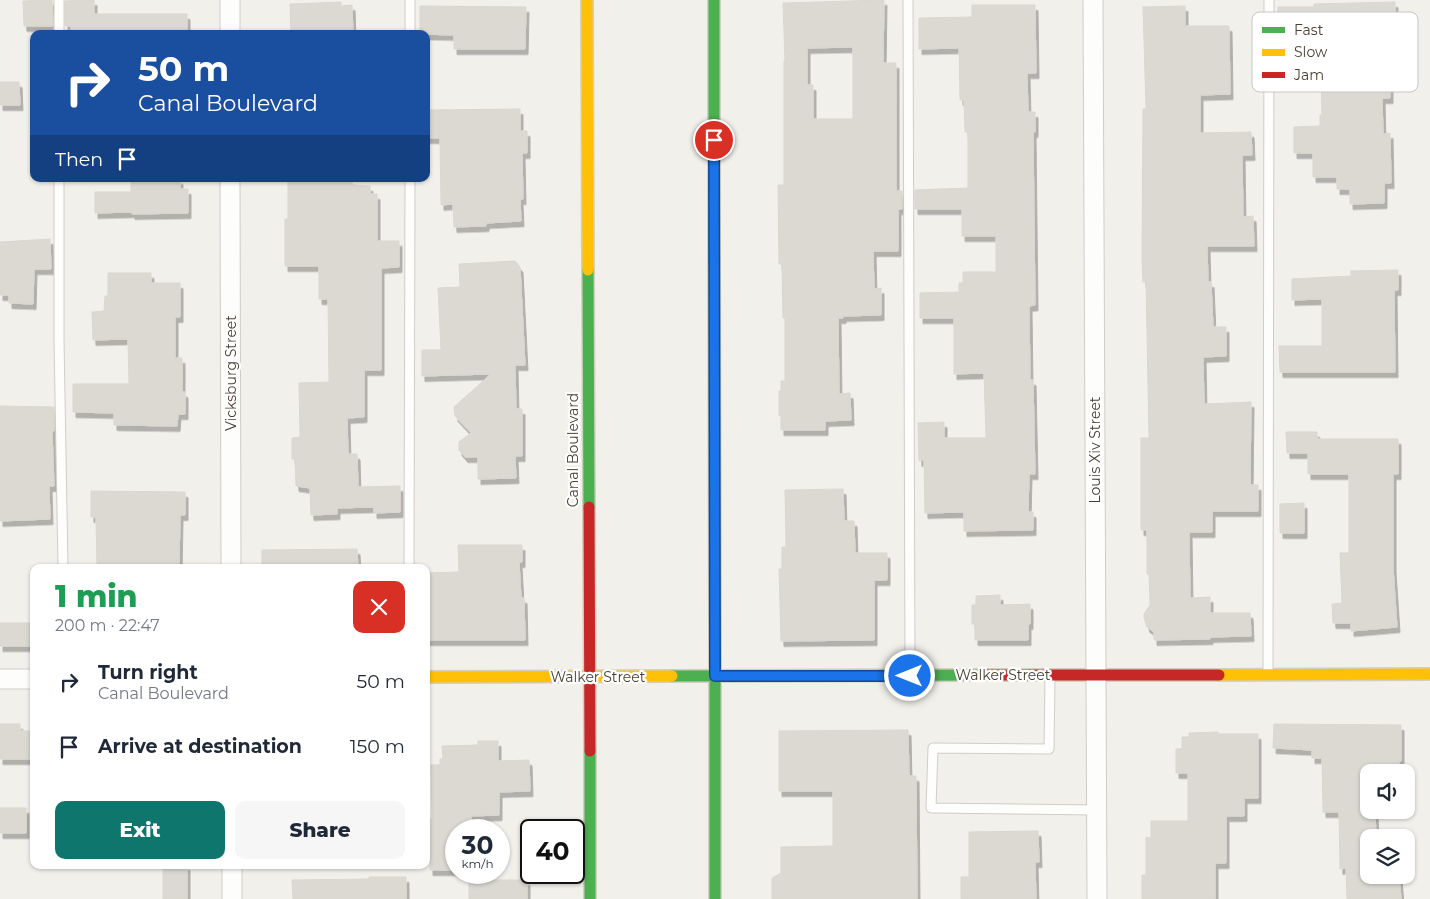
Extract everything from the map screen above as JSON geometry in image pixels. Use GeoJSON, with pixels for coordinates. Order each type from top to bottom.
{"type":"FeatureCollection","features":[{"type":"Feature","properties":{"kind":"main road","name":"Canal Boulevard"},"geometry":{"type":"LineString","coordinates":[[587,0],[590,899]]}},
{"type":"Feature","properties":{"kind":"main road"},"geometry":{"type":"LineString","coordinates":[[714,0],[715,899]]}},
{"type":"Feature","properties":{"kind":"main road","name":"Walker Street"},"geometry":{"type":"LineString","coordinates":[[430,677],[1430,674]]}},
{"type":"Feature","properties":{"kind":"street"},"geometry":{"type":"LineString","coordinates":[[230,0],[230,30]]}},
{"type":"Feature","properties":{"kind":"street","name":"Louis Xiv Street"},"geometry":{"type":"LineString","coordinates":[[1092,0],[1097,899]]}},
{"type":"Feature","properties":{"kind":"street","name":"Vicksburg Street"},"geometry":{"type":"LineString","coordinates":[[230,182],[231,564]]}},
{"type":"Feature","properties":{"kind":"street"},"geometry":{"type":"LineString","coordinates":[[0,679],[30,679]]}},
{"type":"Feature","properties":{"kind":"street"},"geometry":{"type":"LineString","coordinates":[[232,869],[232,899]]}},
{"type":"Feature","properties":{"kind":"lane"},"geometry":{"type":"LineString","coordinates":[[59,0],[59,30]]}},
{"type":"Feature","properties":{"kind":"lane"},"geometry":{"type":"LineString","coordinates":[[410,0],[410,30]]}},
{"type":"Feature","properties":{"kind":"lane"},"geometry":{"type":"LineString","coordinates":[[908,0],[910,676]]}},
{"type":"Feature","properties":{"kind":"lane"},"geometry":{"type":"LineString","coordinates":[[1268,674],[1269,92]]}},
{"type":"Feature","properties":{"kind":"lane"},"geometry":{"type":"LineString","coordinates":[[60,182],[59,339],[62,564]]}},
{"type":"Feature","properties":{"kind":"lane"},"geometry":{"type":"LineString","coordinates":[[409,564],[410,182]]}},
{"type":"Feature","properties":{"kind":"lane"},"geometry":{"type":"LineString","coordinates":[[1050,675],[1050,749],[933,748],[932,808],[1097,810]]}},
{"type":"Feature","properties":{"kind":"building"},"geometry":{"type":"Polygon","coordinates":[[[52,0],[53,26],[24,26],[23,1],[52,0]]]}},
{"type":"Feature","properties":{"kind":"building"},"geometry":{"type":"Polygon","coordinates":[[[94,0],[94,14],[187,14],[187,30],[71,30],[71,26],[65,26],[65,1],[94,0]]]}},
{"type":"Feature","properties":{"kind":"building"},"geometry":{"type":"Polygon","coordinates":[[[884,0],[883,63],[896,63],[896,191],[902,191],[902,209],[898,209],[898,251],[873,251],[874,289],[881,288],[881,315],[843,316],[843,318],[838,318],[839,394],[850,393],[851,420],[825,421],[825,430],[781,430],[781,415],[779,416],[779,391],[781,391],[781,381],[785,381],[785,318],[783,318],[782,264],[779,264],[778,185],[784,185],[785,61],[783,3],[884,0]],[[853,47],[807,48],[807,85],[813,85],[813,119],[853,119],[853,47]]]}},
{"type":"Feature","properties":{"kind":"building"},"geometry":{"type":"Polygon","coordinates":[[[341,2],[341,6],[352,5],[353,30],[291,30],[290,4],[341,2]]]}},
{"type":"Feature","properties":{"kind":"building"},"geometry":{"type":"Polygon","coordinates":[[[1395,2],[1395,12],[1278,12],[1278,7],[1314,7],[1314,4],[1395,2]]]}},
{"type":"Feature","properties":{"kind":"building"},"geometry":{"type":"Polygon","coordinates":[[[972,5],[1035,5],[1036,73],[1027,73],[1028,112],[1035,112],[1035,132],[1033,132],[1035,305],[1029,306],[1030,380],[1033,380],[1035,474],[1029,474],[1028,512],[1033,512],[1033,530],[964,531],[964,512],[925,513],[924,460],[919,461],[918,423],[944,422],[944,438],[986,438],[984,373],[954,374],[954,318],[920,318],[920,293],[959,292],[959,283],[963,283],[963,272],[996,272],[996,236],[962,236],[962,209],[915,209],[915,190],[968,188],[968,132],[965,132],[964,100],[960,100],[959,48],[919,49],[919,18],[972,17],[972,5]]]}},
{"type":"Feature","properties":{"kind":"building"},"geometry":{"type":"Polygon","coordinates":[[[420,6],[526,7],[525,49],[454,49],[454,35],[430,34],[430,30],[420,30],[420,6]]]}},
{"type":"Feature","properties":{"kind":"building"},"geometry":{"type":"Polygon","coordinates":[[[1185,6],[1185,26],[1229,26],[1230,94],[1200,95],[1200,133],[1251,132],[1252,155],[1242,155],[1243,217],[1253,216],[1254,246],[1207,246],[1208,282],[1211,282],[1213,327],[1226,327],[1226,356],[1203,357],[1204,404],[1251,402],[1250,485],[1258,485],[1258,511],[1212,511],[1212,532],[1189,532],[1190,598],[1210,597],[1210,613],[1250,613],[1251,636],[1154,640],[1154,632],[1147,627],[1144,618],[1144,614],[1150,605],[1149,574],[1147,574],[1147,530],[1141,530],[1141,438],[1149,438],[1146,282],[1143,282],[1142,261],[1143,109],[1146,109],[1143,7],[1185,6]]]}},
{"type":"Feature","properties":{"kind":"building"},"geometry":{"type":"Polygon","coordinates":[[[0,82],[19,82],[20,105],[0,105],[0,82]]]}},
{"type":"Feature","properties":{"kind":"building"},"geometry":{"type":"Polygon","coordinates":[[[1321,92],[1390,92],[1390,98],[1382,98],[1383,134],[1390,133],[1391,183],[1384,183],[1384,203],[1350,204],[1350,189],[1337,189],[1337,177],[1313,177],[1313,153],[1294,153],[1294,127],[1320,126],[1320,115],[1322,115],[1321,92]]]}},
{"type":"Feature","properties":{"kind":"building"},"geometry":{"type":"Polygon","coordinates":[[[520,109],[520,131],[527,131],[527,153],[522,153],[523,199],[520,199],[521,221],[486,223],[486,226],[454,227],[453,204],[441,205],[440,138],[430,138],[430,110],[520,109]]]}},
{"type":"Feature","properties":{"kind":"building"},"geometry":{"type":"Polygon","coordinates":[[[131,182],[180,182],[180,189],[188,189],[188,213],[95,213],[95,192],[131,192],[131,182]]]}},
{"type":"Feature","properties":{"kind":"building"},"geometry":{"type":"Polygon","coordinates":[[[288,182],[352,182],[352,185],[370,186],[370,194],[377,194],[377,241],[399,241],[399,267],[381,268],[381,370],[364,370],[364,417],[347,418],[348,454],[357,454],[358,487],[400,486],[400,512],[374,513],[374,507],[337,508],[337,514],[311,515],[310,488],[296,486],[295,459],[292,459],[292,438],[300,437],[299,383],[329,382],[328,299],[319,299],[319,266],[285,266],[285,219],[288,219],[288,182]]]}},
{"type":"Feature","properties":{"kind":"building"},"geometry":{"type":"Polygon","coordinates":[[[50,239],[51,269],[34,269],[33,304],[9,303],[9,295],[0,295],[0,242],[50,239]]]}},
{"type":"Feature","properties":{"kind":"building"},"geometry":{"type":"Polygon","coordinates":[[[515,261],[520,267],[525,365],[515,365],[516,409],[522,409],[522,456],[515,456],[516,478],[478,479],[478,457],[465,457],[459,450],[459,442],[471,433],[455,416],[454,407],[491,374],[422,376],[422,350],[441,350],[438,288],[460,287],[459,264],[515,261]]]}},
{"type":"Feature","properties":{"kind":"building"},"geometry":{"type":"Polygon","coordinates":[[[1398,270],[1398,290],[1394,290],[1395,372],[1280,372],[1279,346],[1322,346],[1322,299],[1292,300],[1292,279],[1351,276],[1351,271],[1398,270]]]}},
{"type":"Feature","properties":{"kind":"building"},"geometry":{"type":"Polygon","coordinates":[[[108,273],[151,273],[151,283],[180,283],[180,317],[175,317],[175,358],[182,358],[182,392],[185,392],[185,414],[178,414],[177,426],[114,425],[114,413],[73,412],[73,384],[129,384],[128,339],[93,340],[92,312],[104,311],[105,296],[108,296],[108,273]]]}},
{"type":"Feature","properties":{"kind":"building"},"geometry":{"type":"Polygon","coordinates":[[[0,406],[54,407],[54,431],[52,431],[54,486],[49,486],[50,519],[0,521],[0,406]]]}},
{"type":"Feature","properties":{"kind":"building"},"geometry":{"type":"Polygon","coordinates":[[[1286,432],[1317,432],[1317,439],[1398,439],[1398,474],[1393,474],[1393,567],[1397,627],[1351,631],[1351,623],[1333,623],[1332,604],[1342,603],[1340,553],[1349,553],[1349,474],[1308,474],[1308,453],[1287,453],[1286,432]]]}},
{"type":"Feature","properties":{"kind":"building"},"geometry":{"type":"Polygon","coordinates":[[[843,489],[844,521],[854,521],[855,553],[887,553],[887,580],[874,580],[874,640],[781,641],[779,569],[782,569],[782,547],[786,547],[785,490],[843,489]]]}},
{"type":"Feature","properties":{"kind":"building"},"geometry":{"type":"Polygon","coordinates":[[[91,491],[185,492],[185,515],[180,515],[179,564],[97,564],[96,517],[91,517],[91,491]]]}},
{"type":"Feature","properties":{"kind":"building"},"geometry":{"type":"Polygon","coordinates":[[[1304,503],[1304,533],[1280,533],[1280,504],[1304,503]]]}},
{"type":"Feature","properties":{"kind":"building"},"geometry":{"type":"Polygon","coordinates":[[[458,545],[522,545],[522,562],[519,562],[521,598],[524,598],[525,640],[430,640],[430,573],[459,572],[458,545]]]}},
{"type":"Feature","properties":{"kind":"building"},"geometry":{"type":"Polygon","coordinates":[[[357,549],[358,564],[262,564],[262,550],[357,549]]]}},
{"type":"Feature","properties":{"kind":"building"},"geometry":{"type":"Polygon","coordinates":[[[1000,595],[1000,605],[1030,604],[1028,640],[975,640],[975,624],[972,624],[972,605],[976,605],[976,596],[1000,595]]]}},
{"type":"Feature","properties":{"kind":"building"},"geometry":{"type":"Polygon","coordinates":[[[0,623],[30,623],[30,646],[0,646],[0,623]]]}},
{"type":"Feature","properties":{"kind":"building"},"geometry":{"type":"Polygon","coordinates":[[[0,724],[20,724],[20,731],[30,731],[30,759],[0,759],[0,724]]]}},
{"type":"Feature","properties":{"kind":"building"},"geometry":{"type":"Polygon","coordinates":[[[1274,724],[1401,725],[1401,761],[1399,761],[1399,764],[1360,764],[1360,819],[1375,819],[1376,829],[1360,829],[1360,884],[1400,884],[1401,899],[1347,899],[1346,868],[1340,869],[1339,812],[1323,812],[1322,758],[1312,758],[1312,750],[1273,748],[1274,724]]]}},
{"type":"Feature","properties":{"kind":"building"},"geometry":{"type":"Polygon","coordinates":[[[908,730],[909,776],[916,776],[917,899],[772,899],[772,878],[781,873],[781,847],[833,846],[833,791],[779,791],[779,731],[908,730]]]}},
{"type":"Feature","properties":{"kind":"building"},"geometry":{"type":"Polygon","coordinates":[[[1218,732],[1218,734],[1258,734],[1258,798],[1244,798],[1244,816],[1226,816],[1226,863],[1215,863],[1215,899],[1142,899],[1142,875],[1146,875],[1146,837],[1151,838],[1151,821],[1188,821],[1188,773],[1176,773],[1176,749],[1182,749],[1182,737],[1189,737],[1189,733],[1218,732]]]}},
{"type":"Feature","properties":{"kind":"building"},"geometry":{"type":"Polygon","coordinates":[[[478,741],[498,741],[498,761],[529,760],[530,791],[499,792],[499,815],[471,816],[471,819],[445,819],[445,870],[430,870],[430,819],[432,819],[431,765],[440,765],[440,759],[443,759],[442,746],[478,745],[478,741]]]}},
{"type":"Feature","properties":{"kind":"building"},"geometry":{"type":"Polygon","coordinates":[[[0,808],[26,808],[26,833],[0,833],[0,808]]]}},
{"type":"Feature","properties":{"kind":"building"},"geometry":{"type":"Polygon","coordinates":[[[1038,831],[1039,862],[1035,862],[1036,899],[961,899],[961,877],[969,877],[969,832],[1038,831]]]}},
{"type":"Feature","properties":{"kind":"building"},"geometry":{"type":"Polygon","coordinates":[[[163,869],[187,869],[187,899],[163,899],[163,869]]]}},
{"type":"Feature","properties":{"kind":"building"},"geometry":{"type":"Polygon","coordinates":[[[369,877],[406,877],[406,899],[293,899],[292,880],[369,879],[369,877]]]}},
{"type":"Feature","properties":{"kind":"building"},"geometry":{"type":"Polygon","coordinates":[[[510,880],[520,880],[520,884],[527,884],[527,899],[469,899],[469,884],[510,884],[510,880]]]}},
{"type":"Feature","properties":{"kind":"traffic: fast"},"geometry":{"type":"LineString","coordinates":[[714,0],[714,265]]}},
{"type":"Feature","properties":{"kind":"traffic: fast"},"geometry":{"type":"LineString","coordinates":[[588,270],[589,507]]}},
{"type":"Feature","properties":{"kind":"traffic: fast"},"geometry":{"type":"LineString","coordinates":[[715,632],[715,899]]}},
{"type":"Feature","properties":{"kind":"traffic: fast"},"geometry":{"type":"LineString","coordinates":[[672,676],[988,675]]}},
{"type":"Feature","properties":{"kind":"traffic: fast"},"geometry":{"type":"LineString","coordinates":[[590,751],[590,899]]}},
{"type":"Feature","properties":{"kind":"traffic: slow"},"geometry":{"type":"LineString","coordinates":[[587,0],[588,270]]}},
{"type":"Feature","properties":{"kind":"traffic: slow"},"geometry":{"type":"LineString","coordinates":[[714,265],[715,632]]}},
{"type":"Feature","properties":{"kind":"traffic: slow"},"geometry":{"type":"LineString","coordinates":[[1219,675],[1430,674]]}},
{"type":"Feature","properties":{"kind":"traffic: slow"},"geometry":{"type":"LineString","coordinates":[[430,677],[672,676]]}},
{"type":"Feature","properties":{"kind":"traffic: jam"},"geometry":{"type":"LineString","coordinates":[[589,507],[590,751]]}},
{"type":"Feature","properties":{"kind":"traffic: jam"},"geometry":{"type":"LineString","coordinates":[[988,675],[1219,675]]}},
{"type":"Feature","properties":{"kind":"route"},"geometry":{"type":"LineString","coordinates":[[714,140],[715,676],[910,676]]}}]}
